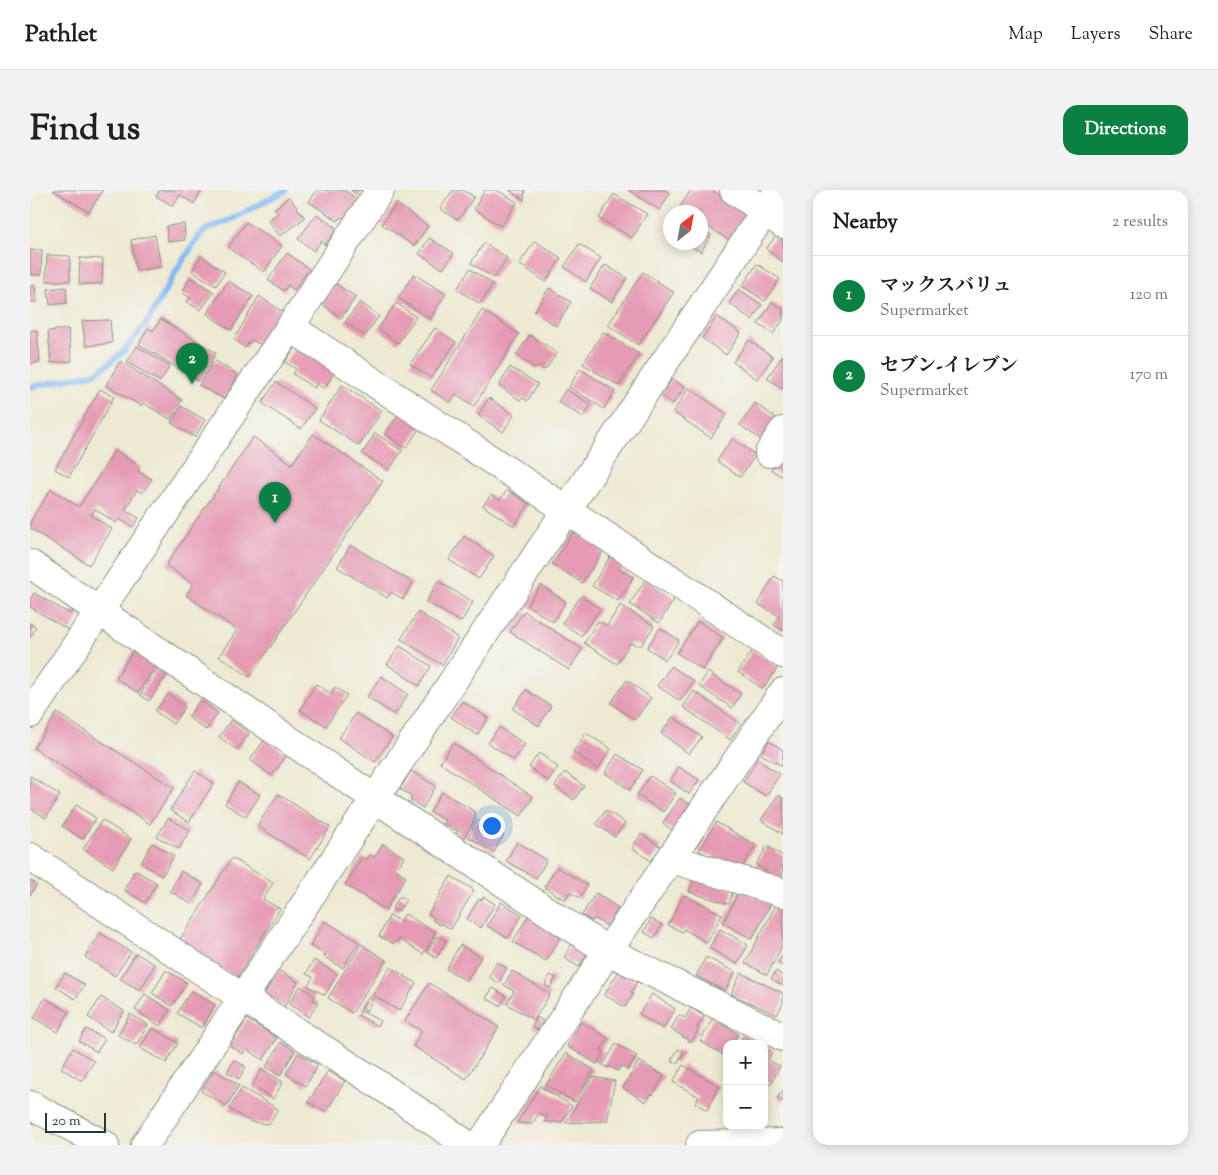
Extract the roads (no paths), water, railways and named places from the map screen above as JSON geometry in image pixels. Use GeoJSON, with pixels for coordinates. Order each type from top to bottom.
{"type":"FeatureCollection","features":[{"type":"Feature","properties":{"kind":"street"},"geometry":{"type":"LineString","coordinates":[[30,714],[290,328],[380,190]]}},
{"type":"Feature","properties":{"kind":"street"},"geometry":{"type":"LineString","coordinates":[[145,1145],[568,510],[775,208],[734,190]]}},
{"type":"Feature","properties":{"kind":"street"},"geometry":{"type":"LineString","coordinates":[[290,328],[568,510],[783,654]]}},
{"type":"Feature","properties":{"kind":"street"},"geometry":{"type":"LineString","coordinates":[[30,564],[376,799],[608,951],[783,1037]]}},
{"type":"Feature","properties":{"kind":"street"},"geometry":{"type":"LineString","coordinates":[[480,1145],[783,692]]}},
{"type":"Feature","properties":{"kind":"street"},"geometry":{"type":"LineString","coordinates":[[30,857],[243,998],[372,1080],[468,1145]]}},
{"type":"Feature","properties":{"kind":"street"},"geometry":{"type":"LineString","coordinates":[[672,857],[685,863],[783,893]]}},
{"type":"Feature","properties":{"kind":"street"},"geometry":{"type":"LineString","coordinates":[[30,1105],[105,1145]]}},
{"type":"Feature","properties":{"kind":"street"},"geometry":{"type":"LineString","coordinates":[[700,1145],[783,1143]]}},
{"type":"Feature","properties":{"kind":"waterway"},"geometry":{"type":"LineString","coordinates":[[30,387],[93,374],[106,366],[122,353],[146,324],[178,268],[200,235],[207,229],[232,219],[286,190]]}},
{"type":"Feature","properties":{"kind":"place","name":"セブン-イレブン"},"geometry":{"type":"Point","coordinates":[192,384]}},
{"type":"Feature","properties":{"kind":"place","name":"マックスバリュ"},"geometry":{"type":"Point","coordinates":[275,523]}}]}
